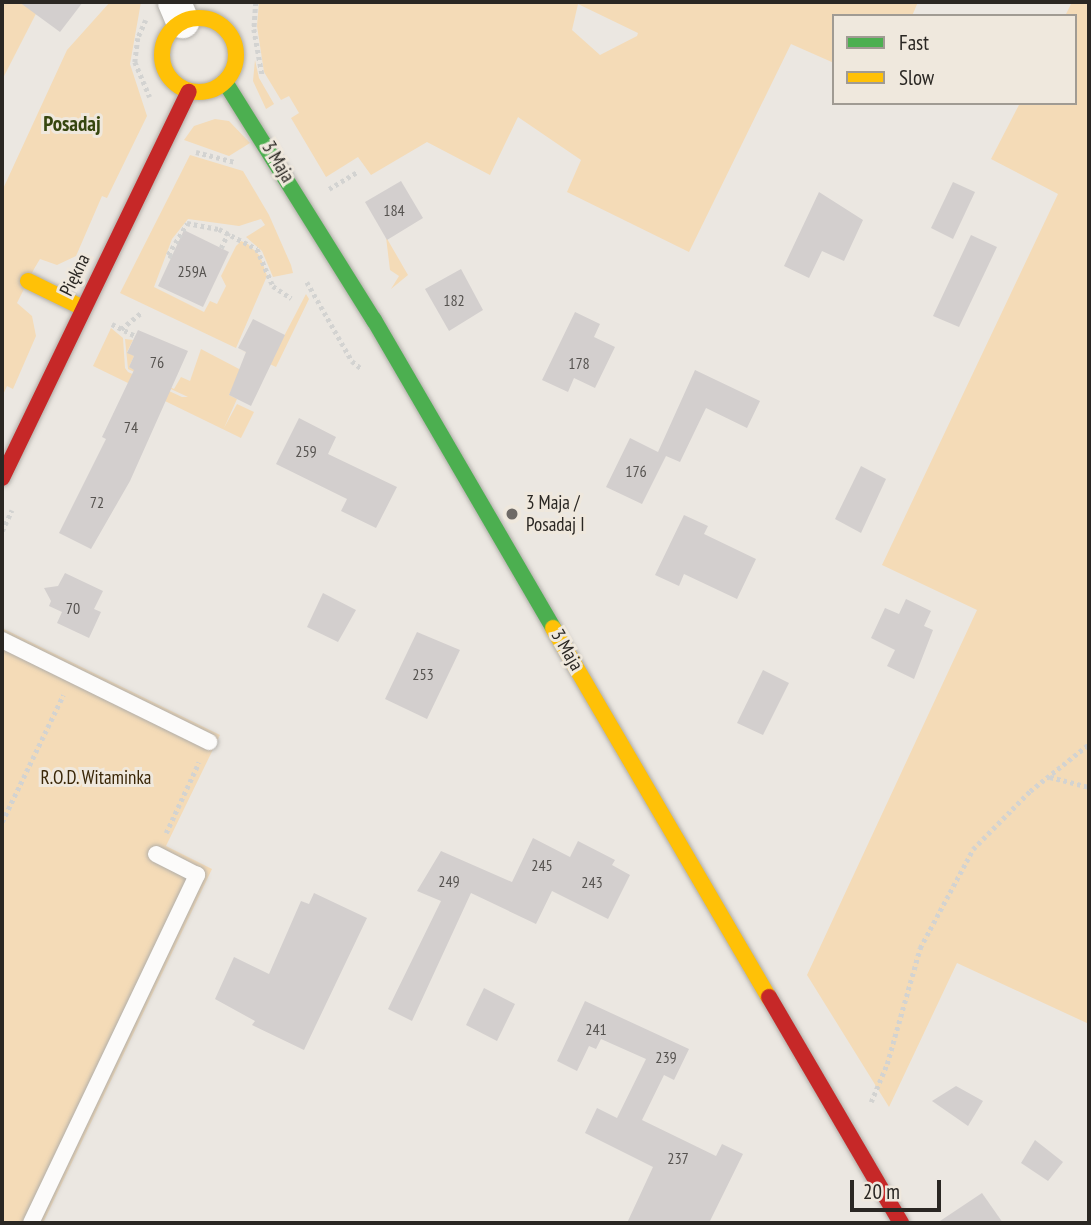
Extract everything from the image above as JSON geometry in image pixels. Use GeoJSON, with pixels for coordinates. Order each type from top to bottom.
{"type":"FeatureCollection","features":[{"type":"Feature","properties":{"kind":"street"},"geometry":{"type":"LineString","coordinates":[[168,11],[194,18],[224,17],[237,58],[225,82],[215,90],[189,92],[177,86],[162,65],[168,11]]}},
{"type":"Feature","properties":{"kind":"street","name":"3 Maja"},"geometry":{"type":"LineString","coordinates":[[225,82],[380,332],[901,1223]]}},
{"type":"Feature","properties":{"kind":"street","name":"Piękna"},"geometry":{"type":"LineString","coordinates":[[2,478],[189,92]]}},
{"type":"Feature","properties":{"kind":"street"},"geometry":{"type":"LineString","coordinates":[[28,281],[83,308]]}},
{"type":"Feature","properties":{"kind":"lane"},"geometry":{"type":"LineString","coordinates":[[2,640],[209,742]]}},
{"type":"Feature","properties":{"kind":"lane"},"geometry":{"type":"LineString","coordinates":[[31,1223],[197,875],[156,854]]}},
{"type":"Feature","properties":{"kind":"path"},"geometry":{"type":"LineString","coordinates":[[153,107],[135,62],[138,38],[168,11]]}},
{"type":"Feature","properties":{"kind":"path"},"geometry":{"type":"LineString","coordinates":[[186,149],[245,164]]}},
{"type":"Feature","properties":{"kind":"path"},"geometry":{"type":"LineString","coordinates":[[328,190],[357,173]]}},
{"type":"Feature","properties":{"kind":"path"},"geometry":{"type":"LineString","coordinates":[[172,257],[168,255],[187,223],[229,233],[257,248],[274,286],[291,298]]}},
{"type":"Feature","properties":{"kind":"path"},"geometry":{"type":"LineString","coordinates":[[221,248],[229,233]]}},
{"type":"Feature","properties":{"kind":"path"},"geometry":{"type":"LineString","coordinates":[[121,329],[142,312]]}},
{"type":"Feature","properties":{"kind":"path"},"geometry":{"type":"LineString","coordinates":[[113,325],[136,335]]}},
{"type":"Feature","properties":{"kind":"path"},"geometry":{"type":"LineString","coordinates":[[2,822],[73,676]]}},
{"type":"Feature","properties":{"kind":"path"},"geometry":{"type":"LineString","coordinates":[[156,854],[209,742]]}},
{"type":"Feature","properties":{"kind":"path"},"geometry":{"type":"LineString","coordinates":[[843,1124],[866,1109],[878,1090],[920,948],[973,849],[1030,790],[1089,744]]}},
{"type":"Feature","properties":{"kind":"path"},"geometry":{"type":"LineString","coordinates":[[1050,777],[1089,787]]}},
{"type":"Feature","properties":{"kind":"green space"},"geometry":{"type":"Polygon","coordinates":[[[2,2],[42,2],[2,80],[2,2]]]}},
{"type":"Feature","properties":{"kind":"green space"},"geometry":{"type":"Polygon","coordinates":[[[110,2],[141,2],[130,64],[147,116],[107,198],[102,196],[76,256],[57,265],[40,259],[34,269],[17,303],[32,316],[36,336],[13,389],[7,386],[2,397],[2,191],[67,50],[110,2]]]}},
{"type":"Feature","properties":{"kind":"green space"},"geometry":{"type":"Polygon","coordinates":[[[259,2],[918,2],[913,14],[832,14],[832,62],[791,44],[689,252],[567,192],[581,160],[518,117],[490,175],[427,142],[371,175],[358,157],[326,177],[291,118],[299,113],[289,96],[281,100],[264,72],[257,26],[259,2]],[[578,4],[572,30],[600,55],[638,33],[578,4]]]}},
{"type":"Feature","properties":{"kind":"green space"},"geometry":{"type":"Polygon","coordinates":[[[1072,2],[1089,2],[1089,1024],[957,963],[889,1107],[807,975],[977,610],[882,565],[1058,194],[991,159],[1019,105],[1077,105],[1077,14],[1066,14],[1072,2]]]}},
{"type":"Feature","properties":{"kind":"green space"},"geometry":{"type":"Polygon","coordinates":[[[255,60],[259,78],[274,104],[266,109],[253,81],[255,60]]]}},
{"type":"Feature","properties":{"kind":"green space"},"geometry":{"type":"Polygon","coordinates":[[[215,119],[229,121],[250,143],[229,156],[184,140],[194,126],[215,119]]]}},
{"type":"Feature","properties":{"kind":"green space"},"geometry":{"type":"Polygon","coordinates":[[[190,155],[243,171],[269,215],[293,273],[273,277],[262,251],[246,237],[265,225],[261,219],[239,226],[188,219],[172,239],[154,287],[204,312],[210,301],[217,304],[226,286],[221,276],[241,241],[260,256],[267,276],[236,348],[120,293],[190,155]]]}},
{"type":"Feature","properties":{"kind":"green space"},"geometry":{"type":"Polygon","coordinates":[[[386,237],[408,275],[391,289],[399,276],[390,270],[386,237]]]}},
{"type":"Feature","properties":{"kind":"green space"},"geometry":{"type":"Polygon","coordinates":[[[306,294],[309,299],[276,367],[238,349],[270,363],[306,294]]]}},
{"type":"Feature","properties":{"kind":"green space"},"geometry":{"type":"Polygon","coordinates":[[[111,328],[123,338],[125,368],[128,372],[182,397],[188,397],[128,369],[125,339],[133,340],[127,352],[134,356],[129,367],[174,389],[181,377],[190,381],[201,349],[241,370],[229,395],[237,399],[224,428],[237,404],[254,412],[241,438],[93,366],[111,328]]]}},
{"type":"Feature","properties":{"kind":"green space","name":"R.O.D. Witaminka"},"geometry":{"type":"Polygon","coordinates":[[[2,628],[220,735],[166,846],[212,869],[43,1223],[2,1223],[2,628]]]}},
{"type":"Feature","properties":{"kind":"building"},"geometry":{"type":"Polygon","coordinates":[[[19,2],[83,2],[60,32],[19,2]]]}},
{"type":"Feature","properties":{"kind":"building"},"geometry":{"type":"Polygon","coordinates":[[[401,181],[423,218],[387,240],[365,202],[401,181]]]}},
{"type":"Feature","properties":{"kind":"building"},"geometry":{"type":"Polygon","coordinates":[[[953,182],[975,192],[953,239],[931,228],[953,182]]]}},
{"type":"Feature","properties":{"kind":"building"},"geometry":{"type":"Polygon","coordinates":[[[819,192],[863,220],[844,261],[822,251],[809,278],[784,266],[819,192]]]}},
{"type":"Feature","properties":{"kind":"building"},"geometry":{"type":"Polygon","coordinates":[[[184,230],[229,252],[203,307],[158,286],[184,230]]]}},
{"type":"Feature","properties":{"kind":"building"},"geometry":{"type":"Polygon","coordinates":[[[971,235],[997,247],[959,327],[933,316],[971,235]]]}},
{"type":"Feature","properties":{"kind":"building"},"geometry":{"type":"Polygon","coordinates":[[[461,269],[483,310],[449,331],[425,289],[461,269]]]}},
{"type":"Feature","properties":{"kind":"building"},"geometry":{"type":"Polygon","coordinates":[[[575,312],[600,324],[594,337],[615,347],[595,388],[574,378],[568,392],[542,380],[575,312]]]}},
{"type":"Feature","properties":{"kind":"building"},"geometry":{"type":"Polygon","coordinates":[[[253,319],[285,335],[251,406],[229,395],[246,352],[238,348],[253,319]]]}},
{"type":"Feature","properties":{"kind":"building"},"geometry":{"type":"Polygon","coordinates":[[[138,330],[188,351],[130,481],[91,549],[59,533],[106,439],[102,437],[134,370],[129,367],[134,356],[127,353],[138,330]]]}},
{"type":"Feature","properties":{"kind":"building"},"geometry":{"type":"Polygon","coordinates":[[[695,370],[760,401],[747,428],[706,408],[680,462],[666,456],[642,504],[606,487],[630,438],[658,452],[695,370]]]}},
{"type":"Feature","properties":{"kind":"building"},"geometry":{"type":"Polygon","coordinates":[[[299,418],[336,437],[328,454],[397,487],[376,528],[341,511],[347,499],[276,464],[299,418]]]}},
{"type":"Feature","properties":{"kind":"building"},"geometry":{"type":"Polygon","coordinates":[[[861,466],[886,479],[861,533],[835,519],[861,466]]]}},
{"type":"Feature","properties":{"kind":"building"},"geometry":{"type":"Polygon","coordinates":[[[684,515],[708,526],[704,534],[756,559],[737,599],[684,574],[679,586],[655,575],[684,515]]]}},
{"type":"Feature","properties":{"kind":"building"},"geometry":{"type":"Polygon","coordinates":[[[65,573],[103,591],[94,609],[101,612],[89,638],[57,623],[62,612],[49,606],[51,601],[44,588],[58,586],[65,573]]]}},
{"type":"Feature","properties":{"kind":"building"},"geometry":{"type":"Polygon","coordinates":[[[323,593],[356,610],[338,642],[307,627],[323,593]]]}},
{"type":"Feature","properties":{"kind":"building"},"geometry":{"type":"Polygon","coordinates":[[[906,599],[931,611],[924,626],[933,630],[914,679],[887,666],[895,650],[871,638],[885,608],[899,614],[906,599]]]}},
{"type":"Feature","properties":{"kind":"building"},"geometry":{"type":"Polygon","coordinates":[[[417,632],[460,650],[427,719],[385,699],[417,632]]]}},
{"type":"Feature","properties":{"kind":"building"},"geometry":{"type":"Polygon","coordinates":[[[763,670],[789,683],[763,735],[737,723],[763,670]]]}},
{"type":"Feature","properties":{"kind":"building"},"geometry":{"type":"Polygon","coordinates":[[[533,838],[570,857],[578,841],[615,860],[612,865],[630,875],[608,919],[552,891],[536,924],[471,893],[412,1021],[388,1009],[441,901],[417,891],[441,851],[512,882],[533,838]]]}},
{"type":"Feature","properties":{"kind":"building"},"geometry":{"type":"Polygon","coordinates":[[[314,893],[367,918],[304,1050],[252,1025],[255,1021],[215,999],[234,957],[269,974],[301,901],[309,904],[314,893]]]}},
{"type":"Feature","properties":{"kind":"building"},"geometry":{"type":"Polygon","coordinates":[[[484,988],[515,1004],[497,1041],[466,1025],[484,988]]]}},
{"type":"Feature","properties":{"kind":"building"},"geometry":{"type":"Polygon","coordinates":[[[585,1001],[689,1049],[674,1080],[664,1075],[642,1120],[716,1156],[722,1144],[743,1154],[709,1223],[627,1223],[653,1167],[585,1133],[597,1108],[617,1118],[646,1059],[601,1039],[596,1049],[589,1046],[577,1071],[557,1061],[585,1001]]]}},
{"type":"Feature","properties":{"kind":"building"},"geometry":{"type":"Polygon","coordinates":[[[956,1086],[983,1101],[968,1126],[932,1101],[956,1086]]]}},
{"type":"Feature","properties":{"kind":"building"},"geometry":{"type":"Polygon","coordinates":[[[1035,1140],[1063,1162],[1048,1181],[1021,1163],[1035,1140]]]}},
{"type":"Feature","properties":{"kind":"building"},"geometry":{"type":"Polygon","coordinates":[[[982,1193],[1003,1223],[937,1223],[982,1193]]]}},
{"type":"Feature","properties":{"kind":"traffic: fast"},"geometry":{"type":"LineString","coordinates":[[225,82],[374,320],[553,628]]}},
{"type":"Feature","properties":{"kind":"traffic: slow"},"geometry":{"type":"LineString","coordinates":[[206,18],[226,28],[234,41],[236,55],[234,69],[226,82],[213,90],[192,92],[172,82],[164,69],[162,48],[172,28],[185,20],[206,18]]}},
{"type":"Feature","properties":{"kind":"traffic: slow"},"geometry":{"type":"LineString","coordinates":[[28,281],[83,308]]}},
{"type":"Feature","properties":{"kind":"traffic: slow"},"geometry":{"type":"LineString","coordinates":[[553,628],[769,997]]}},
{"type":"Feature","properties":{"kind":"traffic: jam"},"geometry":{"type":"LineString","coordinates":[[2,478],[189,92]]}},
{"type":"Feature","properties":{"kind":"traffic: jam"},"geometry":{"type":"LineString","coordinates":[[769,997],[901,1223]]}},
{"type":"Feature","properties":{"kind":"place","name":"3 Maja / Posadaj I"},"geometry":{"type":"Point","coordinates":[512,514]}},
{"type":"Feature","properties":{"kind":"district","name":"Posadaj"},"geometry":{"type":"Point","coordinates":[72,124]}}]}
